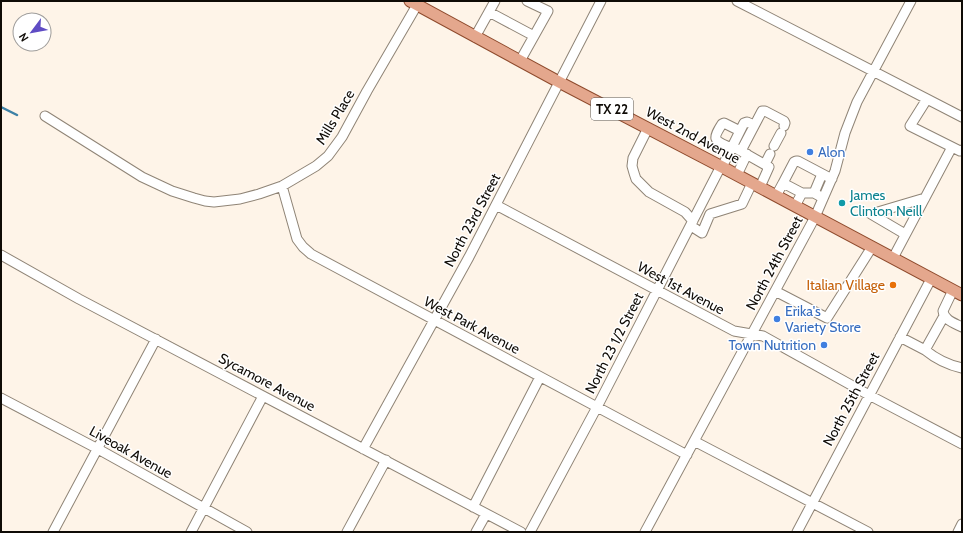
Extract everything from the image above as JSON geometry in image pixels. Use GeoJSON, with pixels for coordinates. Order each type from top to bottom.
{"type":"FeatureCollection","features":[{"type":"Feature","properties":{"kind":"main road","name":"West 2nd Avenue"},"geometry":{"type":"LineString","coordinates":[[413,3],[957,293]]}},
{"type":"Feature","properties":{"kind":"street"},"geometry":{"type":"LineString","coordinates":[[475,37],[494,1]]}},
{"type":"Feature","properties":{"kind":"street"},"geometry":{"type":"LineString","coordinates":[[520,61],[548,11],[527,1]]}},
{"type":"Feature","properties":{"kind":"street","name":"North 23rd Street"},"geometry":{"type":"LineString","coordinates":[[363,449],[469,257],[602,1]]}},
{"type":"Feature","properties":{"kind":"street"},"geometry":{"type":"LineString","coordinates":[[737,1],[962,117]]}},
{"type":"Feature","properties":{"kind":"street","name":"North 24th Street"},"geometry":{"type":"LineString","coordinates":[[645,532],[815,216],[835,171],[851,115],[911,1]]}},
{"type":"Feature","properties":{"kind":"street","name":"Mills Place"},"geometry":{"type":"LineString","coordinates":[[45,116],[142,177],[172,191],[214,202],[240,199],[260,194],[282,186],[316,166],[328,156],[342,137],[413,3]]}},
{"type":"Feature","properties":{"kind":"street"},"geometry":{"type":"LineString","coordinates":[[488,12],[534,36]]}},
{"type":"Feature","properties":{"kind":"street"},"geometry":{"type":"LineString","coordinates":[[927,99],[910,126],[960,151],[962,150]]}},
{"type":"Feature","properties":{"kind":"street"},"geometry":{"type":"LineString","coordinates":[[737,175],[754,125],[762,111],[765,111],[783,127],[765,164]]}},
{"type":"Feature","properties":{"kind":"street"},"geometry":{"type":"LineString","coordinates":[[648,128],[633,158],[632,166],[636,179],[649,192],[685,212],[692,223],[702,233],[710,214],[742,204],[769,166],[744,152],[718,142],[716,139],[716,136],[724,123],[740,131],[745,122],[754,125]]}},
{"type":"Feature","properties":{"kind":"street","name":"North 23 1/2 Street"},"geometry":{"type":"LineString","coordinates":[[530,532],[597,407],[740,131]]}},
{"type":"Feature","properties":{"kind":"street"},"geometry":{"type":"LineString","coordinates":[[892,258],[952,147]]}},
{"type":"Feature","properties":{"kind":"street"},"geometry":{"type":"LineString","coordinates":[[776,196],[794,162],[796,161],[832,179]]}},
{"type":"Feature","properties":{"kind":"street"},"geometry":{"type":"LineString","coordinates":[[814,193],[822,174]]}},
{"type":"Feature","properties":{"kind":"street"},"geometry":{"type":"LineString","coordinates":[[783,183],[802,193],[814,193],[823,198]]}},
{"type":"Feature","properties":{"kind":"street","name":"West Park Avenue"},"geometry":{"type":"LineString","coordinates":[[282,186],[297,239],[311,254],[687,454]]}},
{"type":"Feature","properties":{"kind":"street"},"geometry":{"type":"LineString","coordinates":[[795,206],[802,193]]}},
{"type":"Feature","properties":{"kind":"street"},"geometry":{"type":"LineString","coordinates":[[905,234],[871,214],[925,198]]}},
{"type":"Feature","properties":{"kind":"street","name":"West 1st Avenue"},"geometry":{"type":"LineString","coordinates":[[496,205],[734,331],[763,336],[869,395],[962,444]]}},
{"type":"Feature","properties":{"kind":"street"},"geometry":{"type":"LineString","coordinates":[[775,291],[827,318],[872,247]]}},
{"type":"Feature","properties":{"kind":"street","name":"Sycamore Avenue"},"geometry":{"type":"LineString","coordinates":[[1,256],[522,532]]}},
{"type":"Feature","properties":{"kind":"street","name":"North 25th Street"},"geometry":{"type":"LineString","coordinates":[[797,532],[931,279]]}},
{"type":"Feature","properties":{"kind":"street"},"geometry":{"type":"LineString","coordinates":[[925,350],[944,316],[943,311],[957,293]]}},
{"type":"Feature","properties":{"kind":"street"},"geometry":{"type":"LineString","coordinates":[[944,316],[962,327]]}},
{"type":"Feature","properties":{"kind":"street"},"geometry":{"type":"LineString","coordinates":[[900,337],[925,350],[935,358],[950,365],[962,368]]}},
{"type":"Feature","properties":{"kind":"street"},"geometry":{"type":"LineString","coordinates":[[53,532],[156,339]]}},
{"type":"Feature","properties":{"kind":"street"},"geometry":{"type":"LineString","coordinates":[[473,507],[540,377]]}},
{"type":"Feature","properties":{"kind":"street"},"geometry":{"type":"LineString","coordinates":[[191,532],[263,396]]}},
{"type":"Feature","properties":{"kind":"street","name":"Liveoak Avenue"},"geometry":{"type":"LineString","coordinates":[[1,398],[98,449],[247,532]]}},
{"type":"Feature","properties":{"kind":"street"},"geometry":{"type":"LineString","coordinates":[[694,441],[868,532]]}},
{"type":"Feature","properties":{"kind":"street"},"geometry":{"type":"LineString","coordinates":[[347,532],[386,460]]}},
{"type":"Feature","properties":{"kind":"street"},"geometry":{"type":"LineString","coordinates":[[476,532],[486,514]]}},
{"type":"Feature","properties":{"kind":"street"},"geometry":{"type":"LineString","coordinates":[[958,532],[962,524]]}},
{"type":"Feature","properties":{"kind":"waterway"},"geometry":{"type":"LineString","coordinates":[[1,107],[17,115]]}},
{"type":"Feature","properties":{"kind":"place","name":"Alon"},"geometry":{"type":"Point","coordinates":[810,152]}},
{"type":"Feature","properties":{"kind":"place","name":"James Clinton Neill"},"geometry":{"type":"Point","coordinates":[842,203]}},
{"type":"Feature","properties":{"kind":"place","name":"Italian Village"},"geometry":{"type":"Point","coordinates":[893,285]}},
{"type":"Feature","properties":{"kind":"place","name":"Erika's Variety Store"},"geometry":{"type":"Point","coordinates":[777,319]}},
{"type":"Feature","properties":{"kind":"place","name":"Town Nutrition"},"geometry":{"type":"Point","coordinates":[824,345]}}]}
